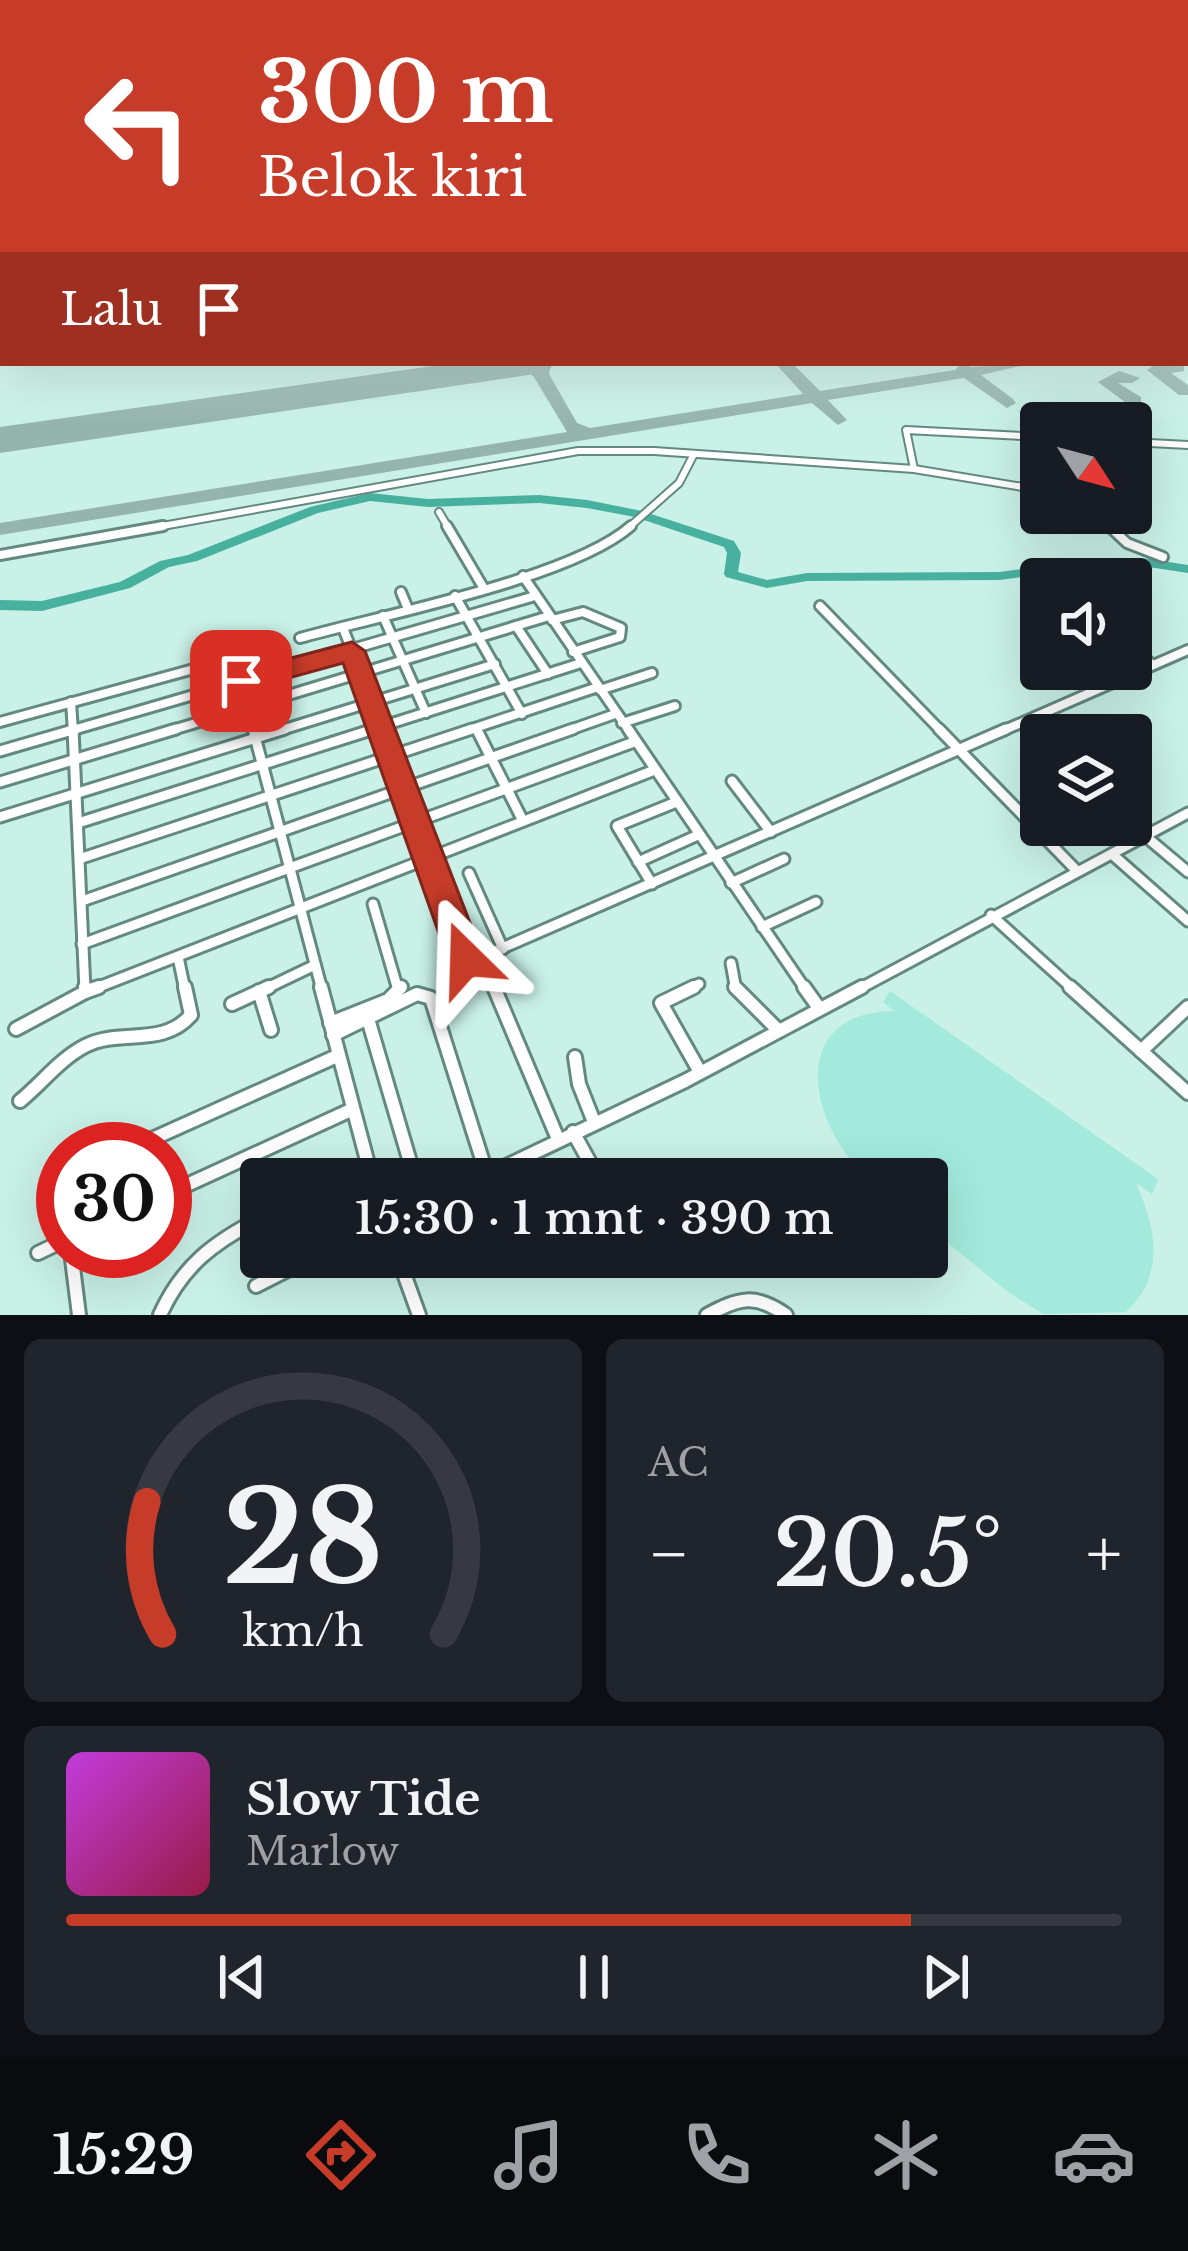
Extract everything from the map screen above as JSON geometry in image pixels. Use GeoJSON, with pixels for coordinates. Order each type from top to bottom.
{"type":"FeatureCollection","features":[{"type":"Feature","properties":{"kind":"street"},"geometry":{"type":"LineString","coordinates":[[914,469],[905,432],[909,429],[1020,436]]}},
{"type":"Feature","properties":{"kind":"street"},"geometry":{"type":"LineString","coordinates":[[1152,443],[1188,446]]}},
{"type":"Feature","properties":{"kind":"street"},"geometry":{"type":"LineString","coordinates":[[0,555],[560,453],[694,454],[914,469],[1020,487]]}},
{"type":"Feature","properties":{"kind":"street"},"geometry":{"type":"LineString","coordinates":[[300,638],[523,576],[611,543],[688,470],[694,454]]}},
{"type":"Feature","properties":{"kind":"street"},"geometry":{"type":"LineString","coordinates":[[439,512],[483,587]]}},
{"type":"Feature","properties":{"kind":"street"},"geometry":{"type":"LineString","coordinates":[[1117,534],[1127,543],[1163,557]]}},
{"type":"Feature","properties":{"kind":"street"},"geometry":{"type":"LineString","coordinates":[[523,576],[652,771],[819,1008]]}},
{"type":"Feature","properties":{"kind":"street"},"geometry":{"type":"LineString","coordinates":[[401,592],[408,609]]}},
{"type":"Feature","properties":{"kind":"street"},"geometry":{"type":"LineString","coordinates":[[454,595],[522,714]]}},
{"type":"Feature","properties":{"kind":"street"},"geometry":{"type":"LineString","coordinates":[[0,751],[535,596]]}},
{"type":"Feature","properties":{"kind":"street"},"geometry":{"type":"LineString","coordinates":[[820,606],[1077,871]]}},
{"type":"Feature","properties":{"kind":"street"},"geometry":{"type":"LineString","coordinates":[[0,782],[516,626],[580,612],[621,628],[620,637],[573,652]]}},
{"type":"Feature","properties":{"kind":"street"},"geometry":{"type":"LineString","coordinates":[[383,616],[427,714]]}},
{"type":"Feature","properties":{"kind":"street"},"geometry":{"type":"LineString","coordinates":[[516,626],[548,674]]}},
{"type":"Feature","properties":{"kind":"street"},"geometry":{"type":"LineString","coordinates":[[343,628],[466,959],[482,958],[1188,650]]}},
{"type":"Feature","properties":{"kind":"street"},"geometry":{"type":"LineString","coordinates":[[0,722],[231,658],[256,736],[365,1158]]}},
{"type":"Feature","properties":{"kind":"street"},"geometry":{"type":"LineString","coordinates":[[78,823],[581,663]]}},
{"type":"Feature","properties":{"kind":"street"},"geometry":{"type":"LineString","coordinates":[[0,817],[495,664]]}},
{"type":"Feature","properties":{"kind":"street"},"geometry":{"type":"LineString","coordinates":[[82,857],[652,673]]}},
{"type":"Feature","properties":{"kind":"street"},"geometry":{"type":"LineString","coordinates":[[70,702],[82,857],[85,992]]}},
{"type":"Feature","properties":{"kind":"street"},"geometry":{"type":"LineString","coordinates":[[82,901],[491,758],[675,706]]}},
{"type":"Feature","properties":{"kind":"street"},"geometry":{"type":"LineString","coordinates":[[477,730],[523,819]]}},
{"type":"Feature","properties":{"kind":"street"},"geometry":{"type":"LineString","coordinates":[[82,944],[634,742]]}},
{"type":"Feature","properties":{"kind":"street"},"geometry":{"type":"LineString","coordinates":[[16,1029],[85,992],[652,771]]}},
{"type":"Feature","properties":{"kind":"street"},"geometry":{"type":"LineString","coordinates":[[732,781],[771,832]]}},
{"type":"Feature","properties":{"kind":"street"},"geometry":{"type":"LineString","coordinates":[[652,884],[616,826],[674,803]]}},
{"type":"Feature","properties":{"kind":"street"},"geometry":{"type":"LineString","coordinates":[[1152,831],[1186,816]]}},
{"type":"Feature","properties":{"kind":"street"},"geometry":{"type":"LineString","coordinates":[[638,862],[698,835]]}},
{"type":"Feature","properties":{"kind":"street"},"geometry":{"type":"LineString","coordinates":[[1152,842],[1188,872]]}},
{"type":"Feature","properties":{"kind":"street"},"geometry":{"type":"LineString","coordinates":[[520,1158],[700,1072],[1125,846]]}},
{"type":"Feature","properties":{"kind":"street"},"geometry":{"type":"LineString","coordinates":[[1112,854],[1188,921]]}},
{"type":"Feature","properties":{"kind":"street"},"geometry":{"type":"LineString","coordinates":[[731,883],[784,859]]}},
{"type":"Feature","properties":{"kind":"street"},"geometry":{"type":"LineString","coordinates":[[470,872],[503,949]]}},
{"type":"Feature","properties":{"kind":"street"},"geometry":{"type":"LineString","coordinates":[[762,927],[816,902]]}},
{"type":"Feature","properties":{"kind":"street"},"geometry":{"type":"LineString","coordinates":[[332,1029],[388,1000],[401,987],[373,904]]}},
{"type":"Feature","properties":{"kind":"street"},"geometry":{"type":"LineString","coordinates":[[992,915],[1188,1093]]}},
{"type":"Feature","properties":{"kind":"street"},"geometry":{"type":"LineString","coordinates":[[20,1101],[90,1043],[160,1034],[185,1023],[191,1015],[178,957]]}},
{"type":"Feature","properties":{"kind":"street"},"geometry":{"type":"LineString","coordinates":[[482,958],[558,1139]]}},
{"type":"Feature","properties":{"kind":"street"},"geometry":{"type":"LineString","coordinates":[[731,963],[735,989],[778,1030]]}},
{"type":"Feature","properties":{"kind":"street"},"geometry":{"type":"LineString","coordinates":[[232,1004],[315,965]]}},
{"type":"Feature","properties":{"kind":"street"},"geometry":{"type":"LineString","coordinates":[[699,984],[661,1003],[700,1072]]}},
{"type":"Feature","properties":{"kind":"street"},"geometry":{"type":"LineString","coordinates":[[259,991],[271,1030]]}},
{"type":"Feature","properties":{"kind":"street"},"geometry":{"type":"LineString","coordinates":[[332,1029],[368,1019],[417,994],[431,998],[477,1158]]}},
{"type":"Feature","properties":{"kind":"street"},"geometry":{"type":"LineString","coordinates":[[1141,1052],[1188,1007]]}},
{"type":"Feature","properties":{"kind":"street"},"geometry":{"type":"LineString","coordinates":[[368,1019],[409,1158]]}},
{"type":"Feature","properties":{"kind":"street"},"geometry":{"type":"LineString","coordinates":[[190,1122],[337,1056]]}},
{"type":"Feature","properties":{"kind":"street"},"geometry":{"type":"LineString","coordinates":[[575,1057],[579,1084],[594,1122]]}},
{"type":"Feature","properties":{"kind":"street"},"geometry":{"type":"LineString","coordinates":[[192,1183],[352,1109]]}},
{"type":"Feature","properties":{"kind":"street"},"geometry":{"type":"LineString","coordinates":[[573,1132],[587,1158]]}},
{"type":"Feature","properties":{"kind":"street"},"geometry":{"type":"LineString","coordinates":[[160,1315],[178,1275],[216,1241],[240,1229]]}},
{"type":"Feature","properties":{"kind":"street"},"geometry":{"type":"LineString","coordinates":[[75,1278],[80,1315]]}},
{"type":"Feature","properties":{"kind":"street"},"geometry":{"type":"LineString","coordinates":[[256,1286],[272,1278]]}},
{"type":"Feature","properties":{"kind":"street"},"geometry":{"type":"LineString","coordinates":[[406,1278],[419,1315]]}},
{"type":"Feature","properties":{"kind":"street"},"geometry":{"type":"LineString","coordinates":[[707,1315],[743,1296],[766,1300],[786,1315]]}},
{"type":"Feature","properties":{"kind":"green space"},"geometry":{"type":"Polygon","coordinates":[[[890,991],[1158,1179],[1152,1194],[1136,1183],[1154,1250],[1147,1283],[1126,1312],[1043,1314],[948,1243],[948,1158],[849,1157],[822,1104],[818,1077],[822,1051],[835,1031],[859,1016],[894,1011],[883,1002],[890,991]]]}},
{"type":"Feature","properties":{"kind":"waterway"},"geometry":{"type":"LineString","coordinates":[[0,605],[42,606],[125,585],[165,564],[314,510],[370,497],[428,503],[539,499],[638,514],[729,544],[734,553],[731,574],[767,584],[807,577],[1000,576],[1098,562],[1188,569]]}},
{"type":"Feature","properties":{"kind":"taxiway"},"geometry":{"type":"LineString","coordinates":[[541,374],[543,366]]}},
{"type":"Feature","properties":{"kind":"taxiway"},"geometry":{"type":"LineString","coordinates":[[786,366],[816,397]]}},
{"type":"Feature","properties":{"kind":"taxiway"},"geometry":{"type":"LineString","coordinates":[[968,372],[1007,366]]}},
{"type":"Feature","properties":{"kind":"taxiway"},"geometry":{"type":"LineString","coordinates":[[508,367],[533,367],[541,374]]}},
{"type":"Feature","properties":{"kind":"taxiway"},"geometry":{"type":"LineString","coordinates":[[962,368],[968,372]]}},
{"type":"Feature","properties":{"kind":"taxiway"},"geometry":{"type":"LineString","coordinates":[[1178,368],[1155,370],[1185,391]]}},
{"type":"Feature","properties":{"kind":"taxiway"},"geometry":{"type":"LineString","coordinates":[[816,397],[968,372]]}},
{"type":"Feature","properties":{"kind":"taxiway"},"geometry":{"type":"LineString","coordinates":[[968,372],[1007,403]]}},
{"type":"Feature","properties":{"kind":"taxiway"},"geometry":{"type":"LineString","coordinates":[[541,374],[570,427],[588,434]]}},
{"type":"Feature","properties":{"kind":"taxiway"},"geometry":{"type":"LineString","coordinates":[[1132,378],[1119,376],[1106,382],[1135,401]]}},
{"type":"Feature","properties":{"kind":"taxiway"},"geometry":{"type":"LineString","coordinates":[[588,434],[816,397]]}},
{"type":"Feature","properties":{"kind":"taxiway"},"geometry":{"type":"LineString","coordinates":[[816,397],[838,420]]}},
{"type":"Feature","properties":{"kind":"taxiway"},"geometry":{"type":"LineString","coordinates":[[0,529],[588,434]]}},
{"type":"Feature","properties":{"kind":"runway"},"geometry":{"type":"LineString","coordinates":[[0,440],[514,366]]}},
{"type":"Feature","properties":{"kind":"route"},"geometry":{"type":"LineString","coordinates":[[241,681],[352,651],[466,959]]}}]}
